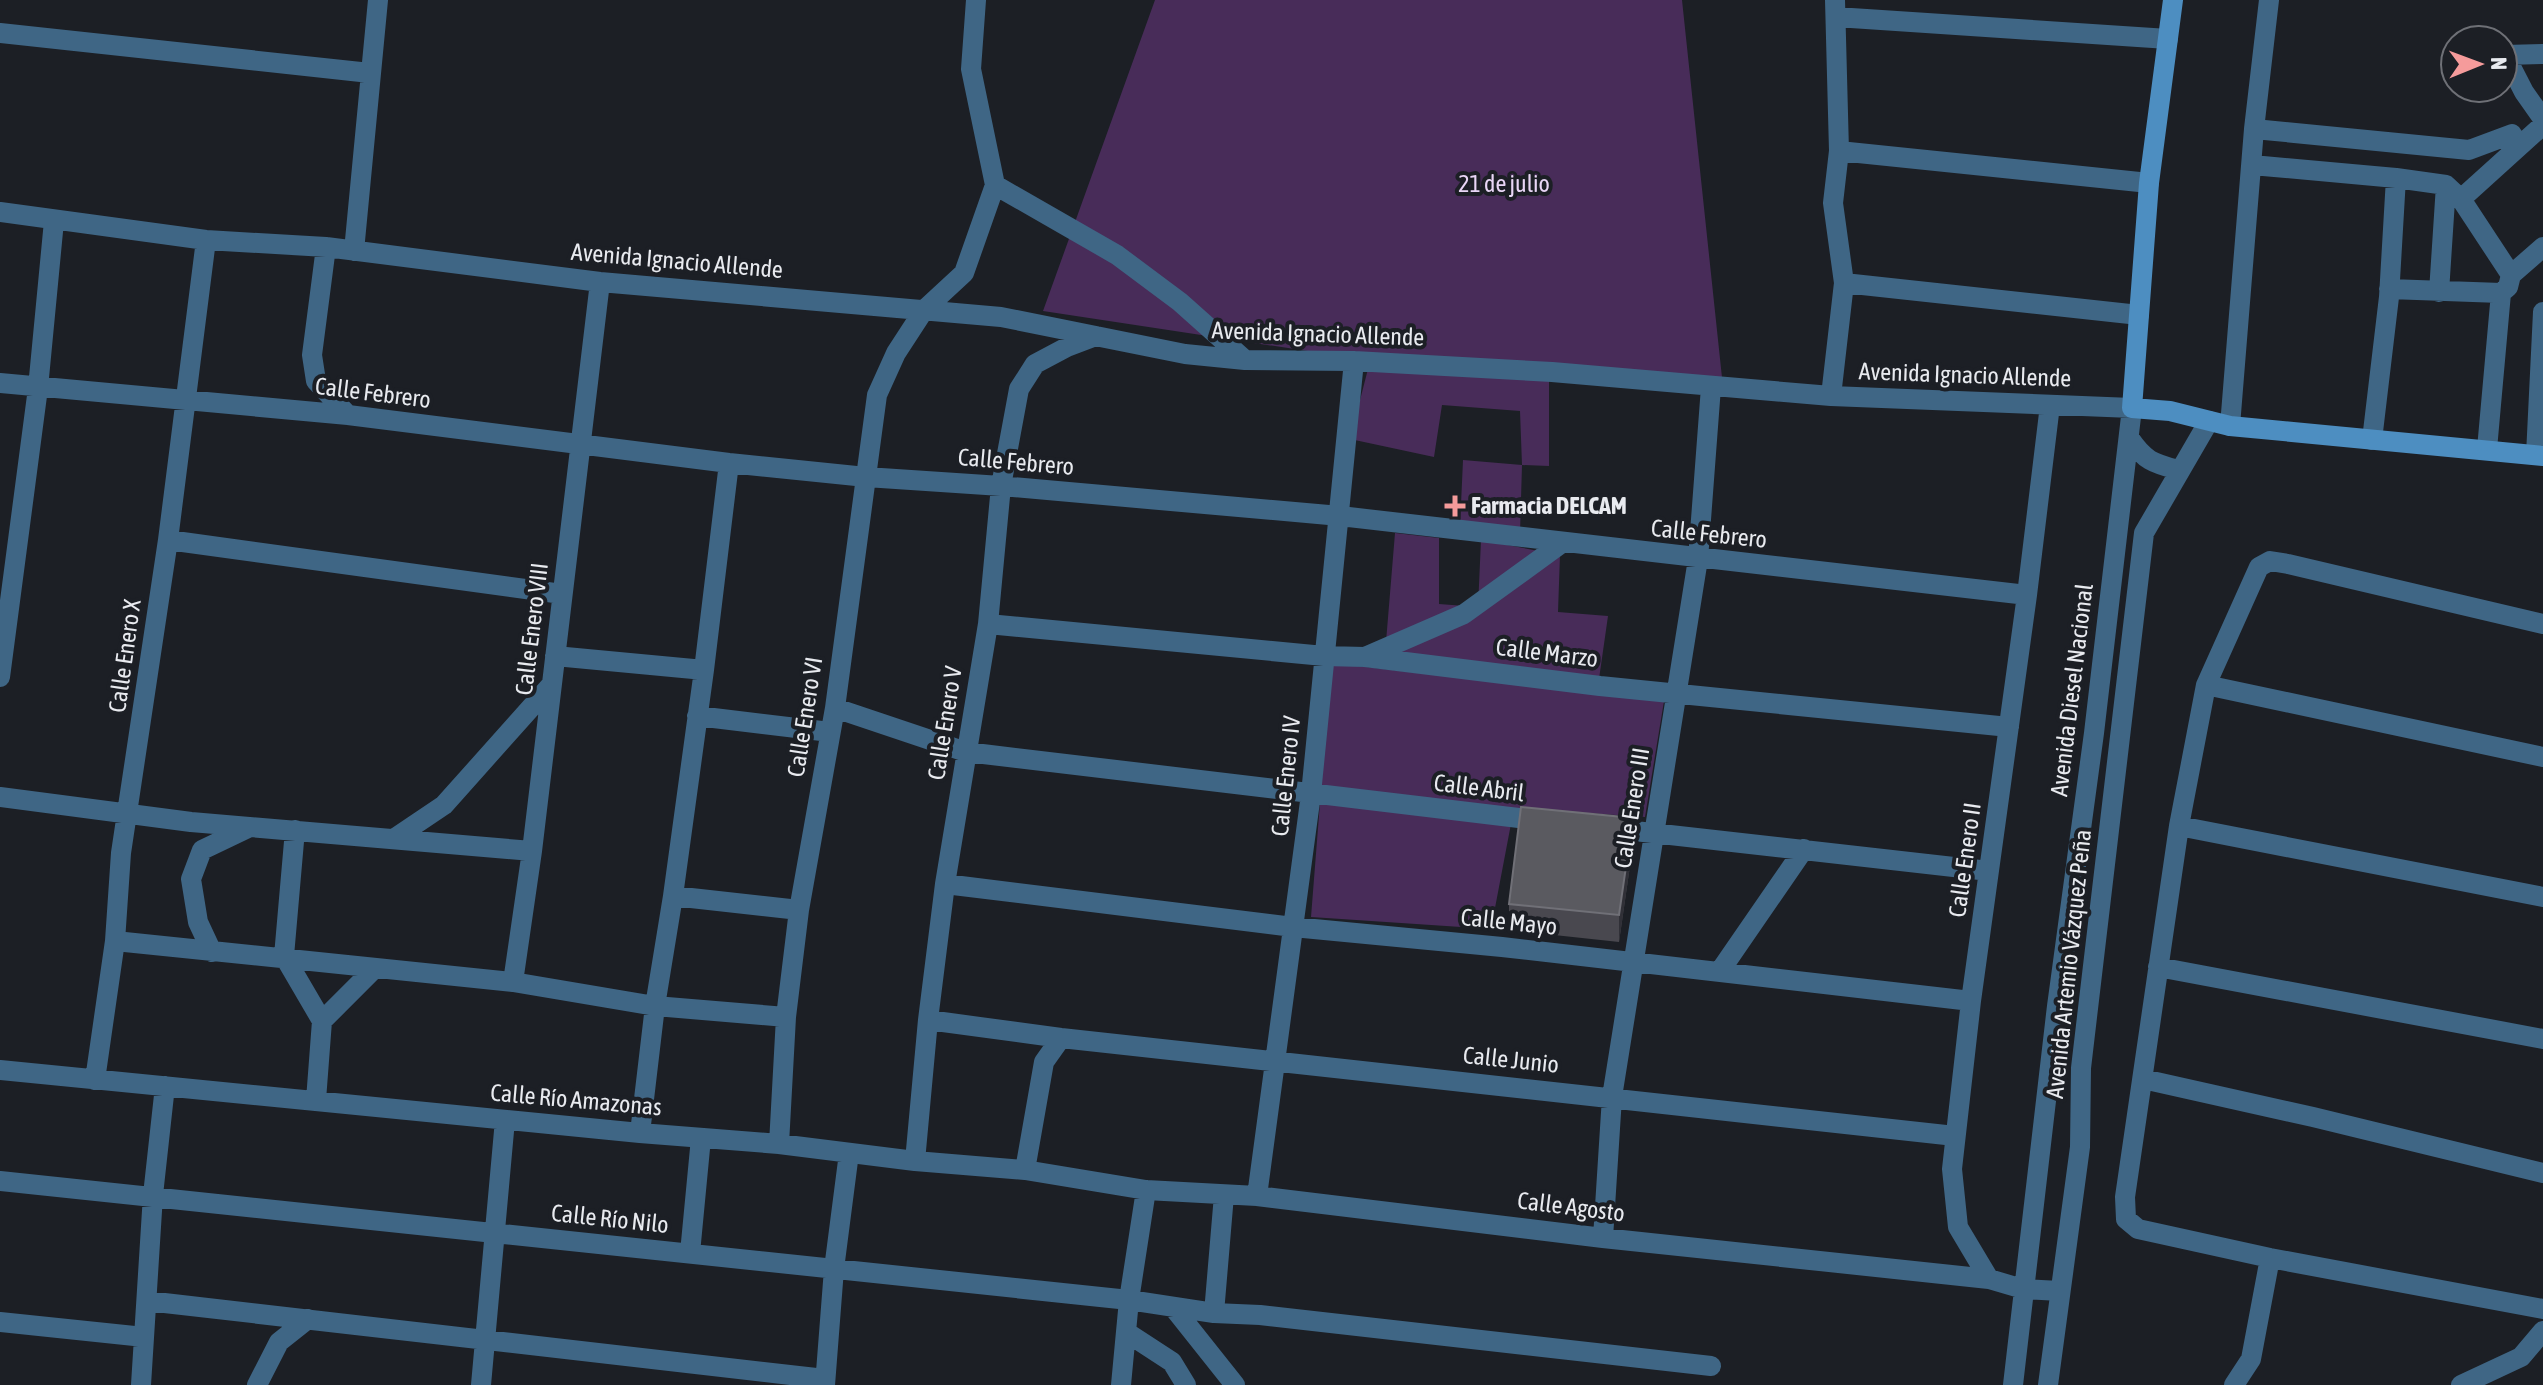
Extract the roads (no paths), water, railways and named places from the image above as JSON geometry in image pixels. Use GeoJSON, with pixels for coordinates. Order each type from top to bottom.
{"type":"FeatureCollection","features":[{"type":"Feature","properties":{"kind":"street"},"geometry":{"type":"LineString","coordinates":[[354,251],[378,0]]}},
{"type":"Feature","properties":{"kind":"street"},"geometry":{"type":"LineString","coordinates":[[976,0],[971,69],[995,185],[1117,255],[1180,302],[1245,360]]}},
{"type":"Feature","properties":{"kind":"street","name":"Avenida Diesel Nacional"},"geometry":{"type":"LineString","coordinates":[[2013,1385],[2130,439],[2149,183],[2173,0]]}},
{"type":"Feature","properties":{"kind":"street"},"geometry":{"type":"LineString","coordinates":[[2230,426],[2254,129],[2269,0]]}},
{"type":"Feature","properties":{"kind":"street"},"geometry":{"type":"LineString","coordinates":[[1831,396],[1844,283],[1833,203],[1839,151],[1835,8],[2168,39]]}},
{"type":"Feature","properties":{"kind":"street"},"geometry":{"type":"LineString","coordinates":[[0,33],[370,73]]}},
{"type":"Feature","properties":{"kind":"street"},"geometry":{"type":"LineString","coordinates":[[2439,292],[2453,192],[2543,122],[2505,55],[2543,54]]}},
{"type":"Feature","properties":{"kind":"street"},"geometry":{"type":"LineString","coordinates":[[2254,129],[2469,150],[2512,134]]}},
{"type":"Feature","properties":{"kind":"street"},"geometry":{"type":"LineString","coordinates":[[1839,151],[2149,183]]}},
{"type":"Feature","properties":{"kind":"street"},"geometry":{"type":"LineString","coordinates":[[2252,165],[2396,178],[2453,192],[2504,292],[2487,449]]}},
{"type":"Feature","properties":{"kind":"street"},"geometry":{"type":"LineString","coordinates":[[2372,440],[2389,289],[2396,178]]}},
{"type":"Feature","properties":{"kind":"street","name":"Calle Enero VI"},"geometry":{"type":"LineString","coordinates":[[779,1144],[786,1017],[799,910],[835,708],[877,395],[896,353],[924,310],[964,273],[995,185]]}},
{"type":"Feature","properties":{"kind":"street","name":"Avenida Ignacio Allende"},"geometry":{"type":"LineString","coordinates":[[0,212],[206,240],[326,247],[600,282],[1001,317],[1185,354],[1245,360],[1354,361],[1552,372],[1831,396],[2132,408],[2170,411],[2230,426],[2539,456]]}},
{"type":"Feature","properties":{"kind":"street"},"geometry":{"type":"LineString","coordinates":[[0,677],[38,388],[54,221]]}},
{"type":"Feature","properties":{"kind":"street","name":"Calle Enero X"},"geometry":{"type":"LineString","coordinates":[[95,1080],[115,941],[121,853],[168,540],[206,240]]}},
{"type":"Feature","properties":{"kind":"street"},"geometry":{"type":"LineString","coordinates":[[326,247],[312,355],[316,381],[348,415]]}},
{"type":"Feature","properties":{"kind":"street"},"geometry":{"type":"LineString","coordinates":[[2389,289],[2504,292],[2543,247]]}},
{"type":"Feature","properties":{"kind":"street","name":"Calle Enero VIII"},"geometry":{"type":"LineString","coordinates":[[513,982],[532,851],[600,282]]}},
{"type":"Feature","properties":{"kind":"street"},"geometry":{"type":"LineString","coordinates":[[1844,283],[2139,315]]}},
{"type":"Feature","properties":{"kind":"street"},"geometry":{"type":"LineString","coordinates":[[2539,456],[2543,312]]}},
{"type":"Feature","properties":{"kind":"street","name":"Calle Enero V"},"geometry":{"type":"LineString","coordinates":[[915,1161],[945,884],[988,624],[1001,486],[1019,389],[1035,364],[1096,336]]}},
{"type":"Feature","properties":{"kind":"street","name":"Calle Enero IV"},"geometry":{"type":"LineString","coordinates":[[1257,1196],[1311,794],[1354,361]]}},
{"type":"Feature","properties":{"kind":"street","name":"Calle Febrero"},"geometry":{"type":"LineString","coordinates":[[0,383],[348,415],[866,477],[1340,516],[2027,595]]}},
{"type":"Feature","properties":{"kind":"street","name":"Calle Enero III"},"geometry":{"type":"LineString","coordinates":[[1603,1238],[1612,1097],[1698,559],[1711,387]]}},
{"type":"Feature","properties":{"kind":"street","name":"Calle Enero II"},"geometry":{"type":"LineString","coordinates":[[1989,1279],[1958,1227],[1952,1169],[1971,1001],[2050,405]]}},
{"type":"Feature","properties":{"kind":"street","name":"Avenida Artemio Vázquez Peña"},"geometry":{"type":"LineString","coordinates":[[2048,1385],[2080,1147],[2081,1068],[2144,533],[2209,421]]}},
{"type":"Feature","properties":{"kind":"street"},"geometry":{"type":"LineString","coordinates":[[2130,439],[2151,463],[2178,470]]}},
{"type":"Feature","properties":{"kind":"street"},"geometry":{"type":"LineString","coordinates":[[640,1133],[655,1006],[704,670],[729,463]]}},
{"type":"Feature","properties":{"kind":"street"},"geometry":{"type":"LineString","coordinates":[[168,540],[562,594]]}},
{"type":"Feature","properties":{"kind":"street"},"geometry":{"type":"LineString","coordinates":[[1365,657],[1464,614],[1562,543]]}},
{"type":"Feature","properties":{"kind":"street"},"geometry":{"type":"LineString","coordinates":[[2543,624],[2270,561],[2259,567],[2206,685],[2179,826],[2125,1197],[2126,1219],[2138,1229],[2270,1258],[2543,1309]]}},
{"type":"Feature","properties":{"kind":"street","name":"Calle Marzo"},"geometry":{"type":"LineString","coordinates":[[988,624],[1324,656],[1365,657],[1600,686],[2009,727]]}},
{"type":"Feature","properties":{"kind":"street"},"geometry":{"type":"LineString","coordinates":[[555,656],[704,670]]}},
{"type":"Feature","properties":{"kind":"street"},"geometry":{"type":"LineString","coordinates":[[395,838],[444,805],[552,684]]}},
{"type":"Feature","properties":{"kind":"street"},"geometry":{"type":"LineString","coordinates":[[2206,685],[2543,757]]}},
{"type":"Feature","properties":{"kind":"street","name":"Calle Abril"},"geometry":{"type":"LineString","coordinates":[[835,708],[966,752],[1563,823]]}},
{"type":"Feature","properties":{"kind":"street"},"geometry":{"type":"LineString","coordinates":[[697,716],[830,732]]}},
{"type":"Feature","properties":{"kind":"street"},"geometry":{"type":"LineString","coordinates":[[0,797],[252,826],[532,851]]}},
{"type":"Feature","properties":{"kind":"street"},"geometry":{"type":"LineString","coordinates":[[212,952],[198,922],[191,879],[202,850],[252,826]]}},
{"type":"Feature","properties":{"kind":"street"},"geometry":{"type":"LineString","coordinates":[[2179,826],[2543,897]]}},
{"type":"Feature","properties":{"kind":"street"},"geometry":{"type":"LineString","coordinates":[[1594,827],[1989,871]]}},
{"type":"Feature","properties":{"kind":"street"},"geometry":{"type":"LineString","coordinates":[[295,830],[284,956],[322,1021],[316,1100]]}},
{"type":"Feature","properties":{"kind":"street"},"geometry":{"type":"LineString","coordinates":[[1720,971],[1804,849]]}},
{"type":"Feature","properties":{"kind":"street","name":"Calle Mayo"},"geometry":{"type":"LineString","coordinates":[[945,884],[1293,927],[1634,961],[1971,1001]]}},
{"type":"Feature","properties":{"kind":"street"},"geometry":{"type":"LineString","coordinates":[[673,896],[799,910]]}},
{"type":"Feature","properties":{"kind":"street"},"geometry":{"type":"LineString","coordinates":[[115,941],[284,956],[513,982],[655,1006],[786,1017]]}},
{"type":"Feature","properties":{"kind":"street"},"geometry":{"type":"LineString","coordinates":[[2158,967],[2543,1039]]}},
{"type":"Feature","properties":{"kind":"street"},"geometry":{"type":"LineString","coordinates":[[322,1021],[375,968]]}},
{"type":"Feature","properties":{"kind":"street","name":"Calle Junio"},"geometry":{"type":"LineString","coordinates":[[928,1020],[1061,1038],[1955,1136]]}},
{"type":"Feature","properties":{"kind":"street"},"geometry":{"type":"LineString","coordinates":[[1025,1170],[1044,1062],[1061,1038]]}},
{"type":"Feature","properties":{"kind":"street","name":"Calle Río Amazonas"},"geometry":{"type":"LineString","coordinates":[[0,1070],[779,1144],[915,1161],[1025,1170],[1146,1190]]}},
{"type":"Feature","properties":{"kind":"street"},"geometry":{"type":"LineString","coordinates":[[2143,1079],[2543,1173]]}},
{"type":"Feature","properties":{"kind":"street"},"geometry":{"type":"LineString","coordinates":[[141,1385],[153,1195],[165,1086]]}},
{"type":"Feature","properties":{"kind":"street"},"geometry":{"type":"LineString","coordinates":[[481,1385],[505,1120]]}},
{"type":"Feature","properties":{"kind":"street"},"geometry":{"type":"LineString","coordinates":[[690,1253],[701,1138]]}},
{"type":"Feature","properties":{"kind":"street"},"geometry":{"type":"LineString","coordinates":[[147,1301],[485,1338],[825,1382],[834,1269],[849,1153]]}},
{"type":"Feature","properties":{"kind":"street","name":"Calle Río Nilo"},"geometry":{"type":"LineString","coordinates":[[0,1181],[1129,1300],[1214,1313],[1260,1315],[1711,1366]]}},
{"type":"Feature","properties":{"kind":"street"},"geometry":{"type":"LineString","coordinates":[[1121,1385],[1129,1300],[1146,1190]]}},
{"type":"Feature","properties":{"kind":"street","name":"Calle Agosto"},"geometry":{"type":"LineString","coordinates":[[1146,1190],[1257,1196],[1603,1238],[1989,1279]]}},
{"type":"Feature","properties":{"kind":"street"},"geometry":{"type":"LineString","coordinates":[[1214,1313],[1224,1195]]}},
{"type":"Feature","properties":{"kind":"street"},"geometry":{"type":"LineString","coordinates":[[2234,1385],[2251,1359],[2270,1258]]}},
{"type":"Feature","properties":{"kind":"street"},"geometry":{"type":"LineString","coordinates":[[1989,1279],[2023,1289],[2060,1291]]}},
{"type":"Feature","properties":{"kind":"street"},"geometry":{"type":"LineString","coordinates":[[1173,1307],[1235,1385]]}},
{"type":"Feature","properties":{"kind":"street"},"geometry":{"type":"LineString","coordinates":[[257,1385],[279,1342],[308,1319]]}},
{"type":"Feature","properties":{"kind":"street"},"geometry":{"type":"LineString","coordinates":[[0,1322],[144,1337]]}},
{"type":"Feature","properties":{"kind":"street"},"geometry":{"type":"LineString","coordinates":[[2461,1385],[2521,1357],[2543,1331]]}},
{"type":"Feature","properties":{"kind":"street"},"geometry":{"type":"LineString","coordinates":[[1126,1332],[1172,1362],[1186,1385]]}},
{"type":"Feature","properties":{"kind":"place","name":"Farmacia DELCAM"},"geometry":{"type":"Point","coordinates":[1455,506]}},
{"type":"Feature","properties":{"kind":"park label","name":"21 de julio"},"geometry":{"type":"Point","coordinates":[1504,184]}}]}
